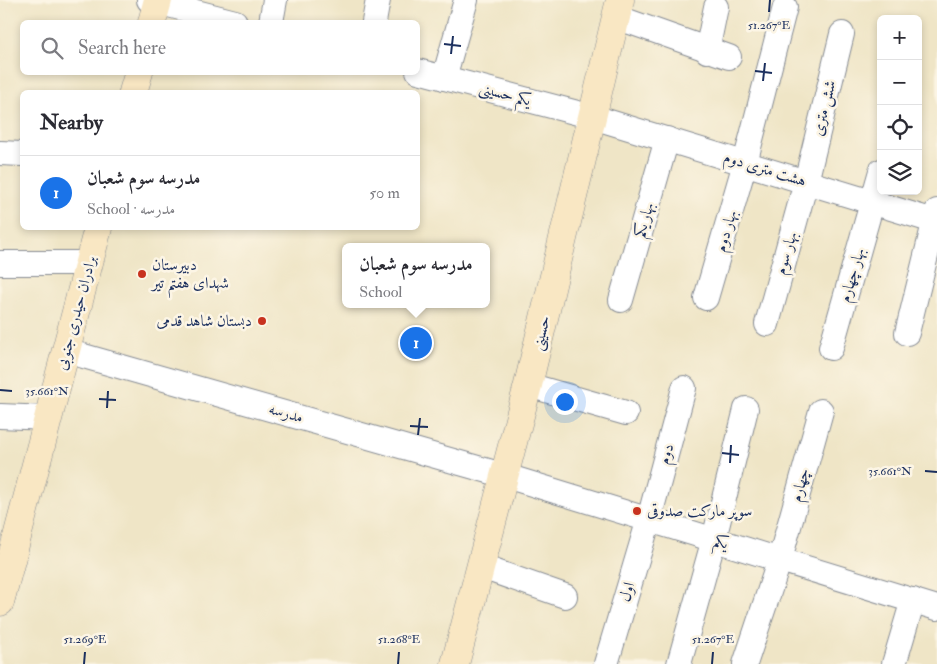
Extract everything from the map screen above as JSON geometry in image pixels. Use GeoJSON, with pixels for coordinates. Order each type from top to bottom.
{"type":"FeatureCollection","features":[{"type":"Feature","properties":{"kind":"street"},"geometry":{"type":"LineString","coordinates":[[271,20],[275,0]]}},
{"type":"Feature","properties":{"kind":"street"},"geometry":{"type":"LineString","coordinates":[[374,20],[378,0]]}},
{"type":"Feature","properties":{"kind":"street"},"geometry":{"type":"LineString","coordinates":[[444,78],[466,0]]}},
{"type":"Feature","properties":{"kind":"street"},"geometry":{"type":"LineString","coordinates":[[154,6],[225,20]]}},
{"type":"Feature","properties":{"kind":"street"},"geometry":{"type":"LineString","coordinates":[[618,9],[718,54],[716,7]]}},
{"type":"Feature","properties":{"kind":"street","name":"بهار دوم"},"geometry":{"type":"LineString","coordinates":[[706,298],[745,163],[785,7]]}},
{"type":"Feature","properties":{"kind":"street","name":"حسینی"},"geometry":{"type":"LineString","coordinates":[[455,664],[506,476],[594,117],[618,9]]}},
{"type":"Feature","properties":{"kind":"street","name":"شش متری"},"geometry":{"type":"LineString","coordinates":[[806,182],[842,34]]}},
{"type":"Feature","properties":{"kind":"street","name":"یکم حسینی"},"geometry":{"type":"LineString","coordinates":[[420,72],[594,117]]}},
{"type":"Feature","properties":{"kind":"street"},"geometry":{"type":"LineString","coordinates":[[134,90],[138,75]]}},
{"type":"Feature","properties":{"kind":"street","name":"هشت متری دوم"},"geometry":{"type":"LineString","coordinates":[[594,117],[873,202],[936,218]]}},
{"type":"Feature","properties":{"kind":"street","name":"بهار یکم"},"geometry":{"type":"LineString","coordinates":[[621,300],[668,140]]}},
{"type":"Feature","properties":{"kind":"street"},"geometry":{"type":"LineString","coordinates":[[0,153],[20,154]]}},
{"type":"Feature","properties":{"kind":"street","name":"بهار سوم"},"geometry":{"type":"LineString","coordinates":[[766,324],[806,182]]}},
{"type":"Feature","properties":{"kind":"street","name":"بهار چهارم"},"geometry":{"type":"LineString","coordinates":[[831,348],[877,186]]}},
{"type":"Feature","properties":{"kind":"street"},"geometry":{"type":"LineString","coordinates":[[907,333],[936,218]]}},
{"type":"Feature","properties":{"kind":"street","name":"برادران حیدری جنوبی"},"geometry":{"type":"LineString","coordinates":[[0,602],[98,230]]}},
{"type":"Feature","properties":{"kind":"street"},"geometry":{"type":"LineString","coordinates":[[0,263],[89,264]]}},
{"type":"Feature","properties":{"kind":"street","name":"مدرسه"},"geometry":{"type":"LineString","coordinates":[[66,351],[506,476]]}},
{"type":"Feature","properties":{"kind":"street"},"geometry":{"type":"LineString","coordinates":[[528,385],[626,413]]}},
{"type":"Feature","properties":{"kind":"street","name":"دوم"},"geometry":{"type":"LineString","coordinates":[[649,519],[684,388]]}},
{"type":"Feature","properties":{"kind":"street"},"geometry":{"type":"LineString","coordinates":[[679,664],[714,539],[746,409]]}},
{"type":"Feature","properties":{"kind":"street","name":"چهارم"},"geometry":{"type":"LineString","coordinates":[[745,664],[780,559],[821,411]]}},
{"type":"Feature","properties":{"kind":"street"},"geometry":{"type":"LineString","coordinates":[[0,416],[48,418]]}},
{"type":"Feature","properties":{"kind":"street","name":"یکم"},"geometry":{"type":"LineString","coordinates":[[506,476],[937,608]]}},
{"type":"Feature","properties":{"kind":"street","name":"اول"},"geometry":{"type":"LineString","coordinates":[[606,664],[649,519]]}},
{"type":"Feature","properties":{"kind":"street"},"geometry":{"type":"LineString","coordinates":[[482,568],[565,596]]}},
{"type":"Feature","properties":{"kind":"street"},"geometry":{"type":"LineString","coordinates":[[894,664],[913,600]]}},
{"type":"Feature","properties":{"kind":"place","name":"دبیرستان شهدای هفتم تیر"},"geometry":{"type":"Point","coordinates":[142,274]}},
{"type":"Feature","properties":{"kind":"place","name":"دبستان شاهد قدمی"},"geometry":{"type":"Point","coordinates":[262,321]}},
{"type":"Feature","properties":{"kind":"place","name":"مدرسه سوم شعبان"},"geometry":{"type":"Point","coordinates":[416,343]}},
{"type":"Feature","properties":{"kind":"place","name":"سوپر مارکت صدوقی"},"geometry":{"type":"Point","coordinates":[637,511]}}]}
